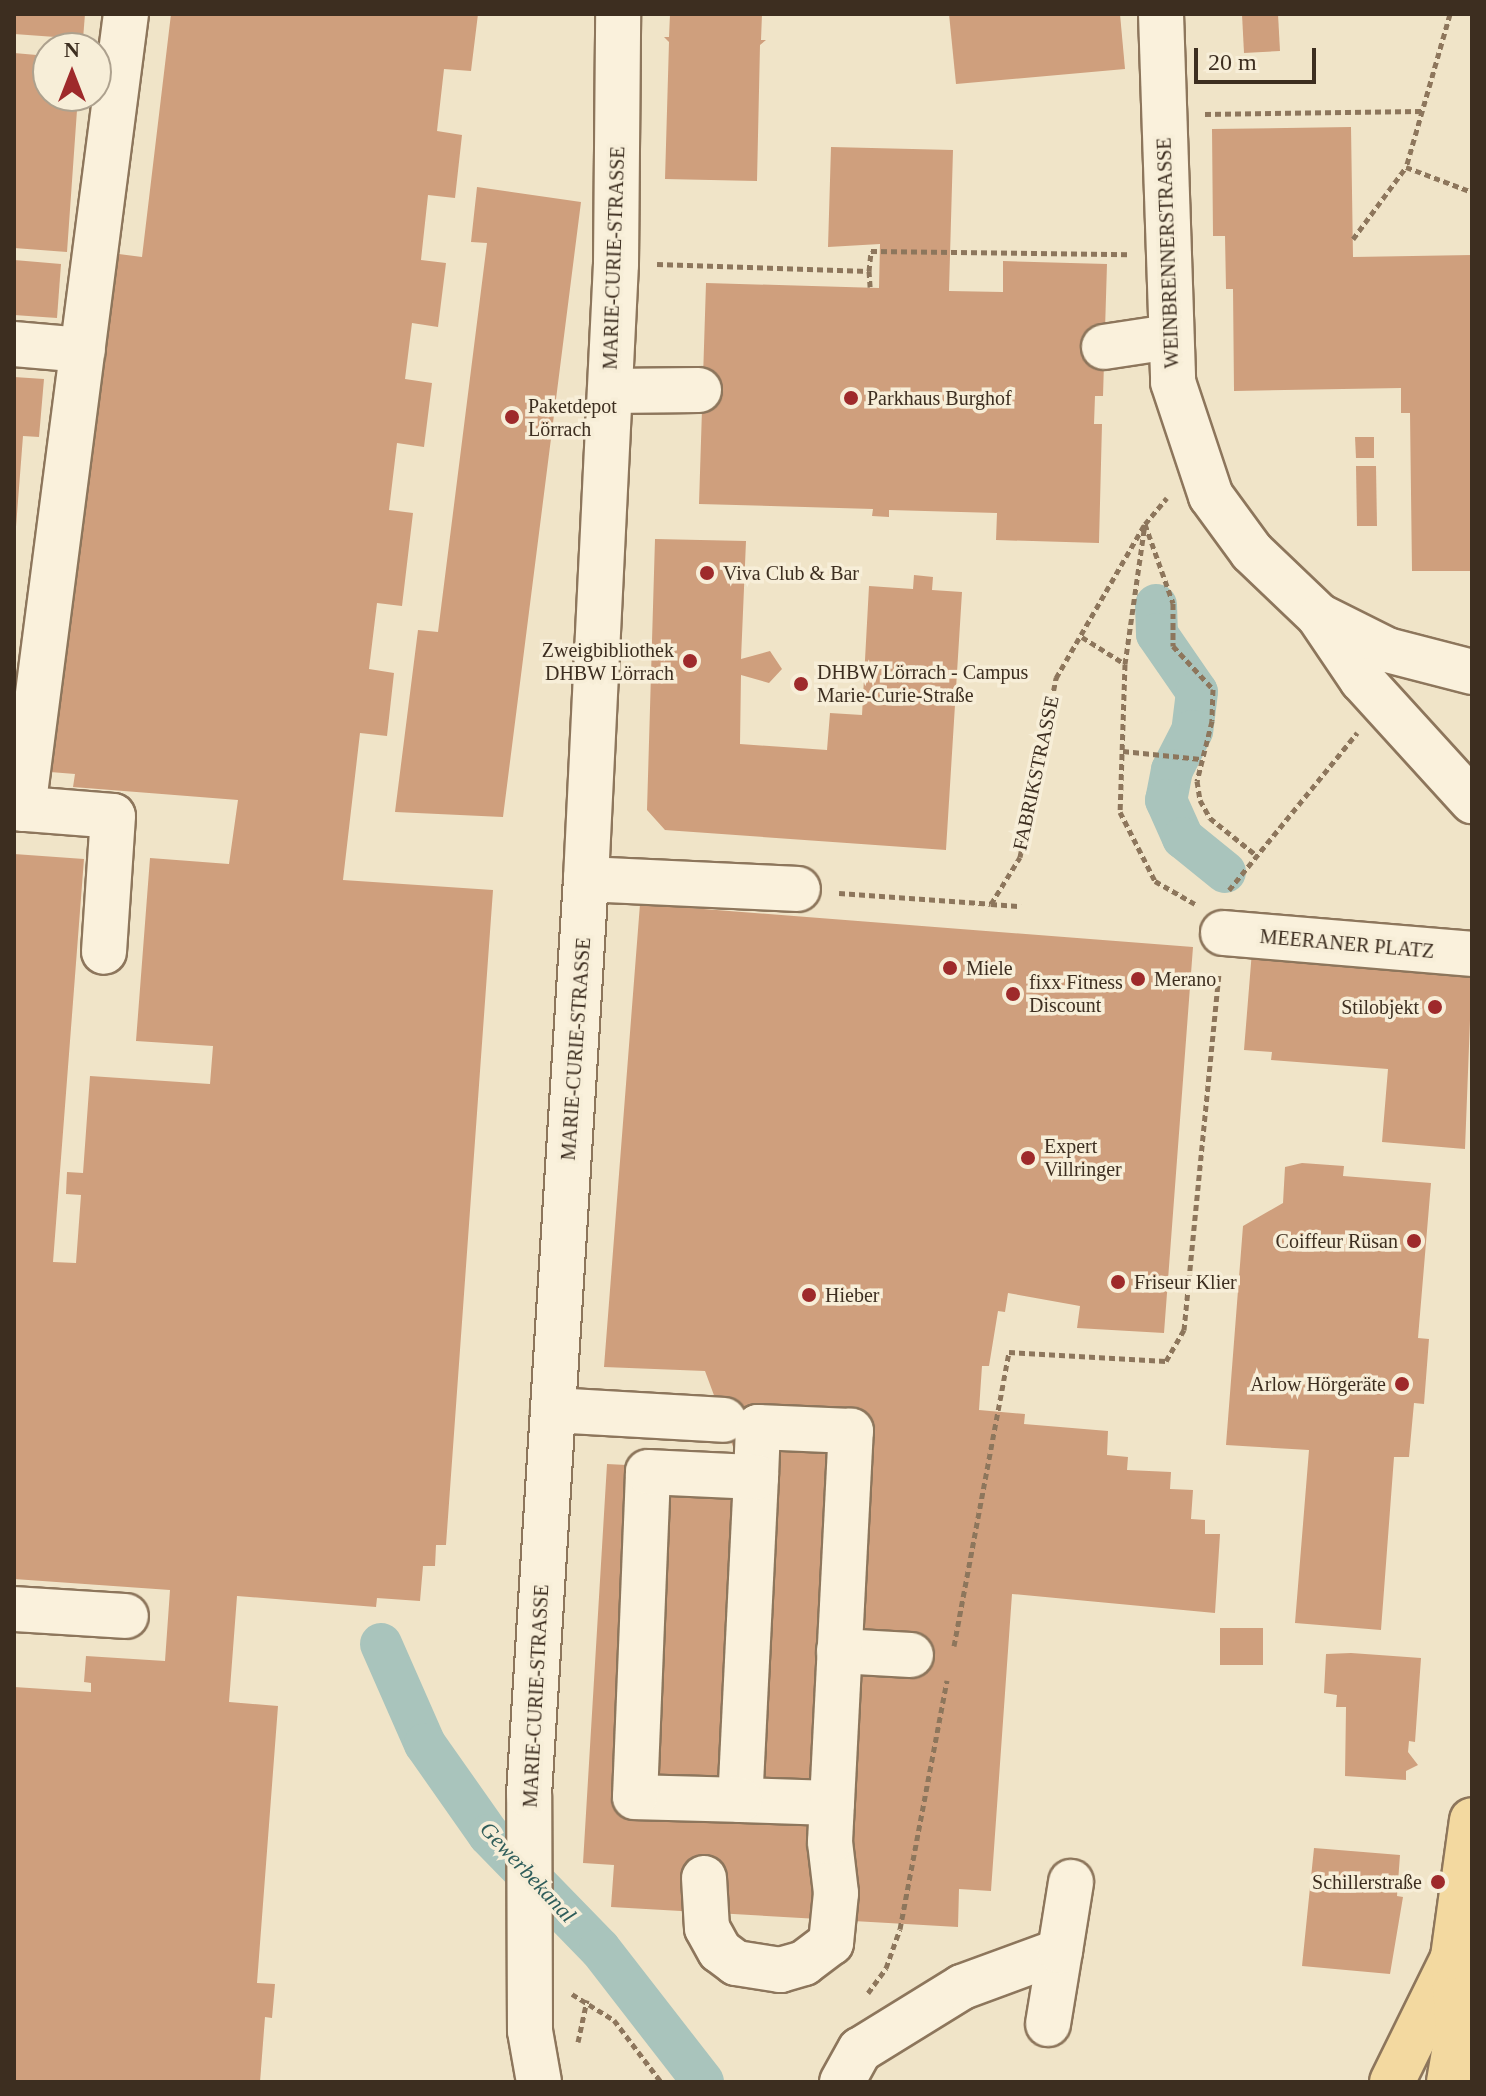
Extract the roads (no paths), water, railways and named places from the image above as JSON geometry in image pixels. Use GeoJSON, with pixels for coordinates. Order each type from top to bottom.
{"type":"FeatureCollection","features":[{"type":"Feature","properties":{"kind":"main road"},"geometry":{"type":"LineString","coordinates":[[1449,2082],[1458,2029],[1453,1957],[1472,1820]]}},
{"type":"Feature","properties":{"kind":"main road"},"geometry":{"type":"LineString","coordinates":[[1392,2082],[1453,1957]]}},
{"type":"Feature","properties":{"kind":"street"},"geometry":{"type":"LineString","coordinates":[[104,952],[113,816],[18,809],[83,350],[126,14]]}},
{"type":"Feature","properties":{"kind":"street","name":"MARIE-CURIE-STRASSE"},"geometry":{"type":"LineString","coordinates":[[539,2082],[530,2031],[529,1795],[586,879],[610,391],[618,14]]}},
{"type":"Feature","properties":{"kind":"street","name":"WEINBRENNERSTRASSE"},"geometry":{"type":"LineString","coordinates":[[1161,14],[1169,337],[1173,382],[1197,464],[1211,496],[1252,552],[1319,616],[1387,650],[1472,672]]}},
{"type":"Feature","properties":{"kind":"street"},"geometry":{"type":"LineString","coordinates":[[1104,347],[1169,337]]}},
{"type":"Feature","properties":{"kind":"street"},"geometry":{"type":"LineString","coordinates":[[14,344],[83,350]]}},
{"type":"Feature","properties":{"kind":"street"},"geometry":{"type":"LineString","coordinates":[[610,391],[699,390]]}},
{"type":"Feature","properties":{"kind":"street"},"geometry":{"type":"LineString","coordinates":[[1319,616],[1383,701],[1472,801]]}},
{"type":"Feature","properties":{"kind":"street"},"geometry":{"type":"LineString","coordinates":[[586,879],[798,889]]}},
{"type":"Feature","properties":{"kind":"street","name":"MEERANER PLATZ"},"geometry":{"type":"LineString","coordinates":[[1223,927],[1472,954]]}},
{"type":"Feature","properties":{"kind":"street"},"geometry":{"type":"LineString","coordinates":[[553,1410],[675,1436],[724,1420]]}},
{"type":"Feature","properties":{"kind":"street"},"geometry":{"type":"LineString","coordinates":[[704,1878],[707,1928],[720,1951],[757,1969],[780,1970],[804,1963],[831,1943],[836,1928],[832,1803],[851,1431],[758,1427],[740,1800]]}},
{"type":"Feature","properties":{"kind":"street"},"geometry":{"type":"LineString","coordinates":[[756,1477],[648,1472],[635,1797],[832,1803]]}},
{"type":"Feature","properties":{"kind":"street"},"geometry":{"type":"LineString","coordinates":[[14,1609],[126,1616]]}},
{"type":"Feature","properties":{"kind":"street"},"geometry":{"type":"LineString","coordinates":[[839,1651],[938,1656]]}},
{"type":"Feature","properties":{"kind":"street"},"geometry":{"type":"LineString","coordinates":[[1048,2024],[1071,1882]]}},
{"type":"Feature","properties":{"kind":"street"},"geometry":{"type":"LineString","coordinates":[[842,2082],[860,2050],[962,1987],[1060,1951]]}},
{"type":"Feature","properties":{"kind":"waterway"},"geometry":{"type":"LineString","coordinates":[[1156,605],[1157,634],[1197,692],[1192,731],[1172,770],[1166,800],[1183,838],[1225,872]]}},
{"type":"Feature","properties":{"kind":"waterway","name":"Gewerbekanal"},"geometry":{"type":"LineString","coordinates":[[381,1644],[425,1744],[489,1835],[600,1949],[703,2082]]}},
{"type":"Feature","properties":{"kind":"place","name":"Parkhaus Burghof"},"geometry":{"type":"Point","coordinates":[851,398]}},
{"type":"Feature","properties":{"kind":"place","name":"Paketdepot Lörrach"},"geometry":{"type":"Point","coordinates":[512,417]}},
{"type":"Feature","properties":{"kind":"place","name":"Viva Club & Bar"},"geometry":{"type":"Point","coordinates":[707,573]}},
{"type":"Feature","properties":{"kind":"place","name":"Zweigbibliothek DHBW Lörrach"},"geometry":{"type":"Point","coordinates":[690,661]}},
{"type":"Feature","properties":{"kind":"place","name":"DHBW Lörrach - Campus Marie-Curie-Straße"},"geometry":{"type":"Point","coordinates":[801,684]}},
{"type":"Feature","properties":{"kind":"place","name":"Miele"},"geometry":{"type":"Point","coordinates":[950,968]}},
{"type":"Feature","properties":{"kind":"place","name":"Merano"},"geometry":{"type":"Point","coordinates":[1138,979]}},
{"type":"Feature","properties":{"kind":"place","name":"fixx Fitness Discount"},"geometry":{"type":"Point","coordinates":[1013,994]}},
{"type":"Feature","properties":{"kind":"place","name":"Stilobjekt"},"geometry":{"type":"Point","coordinates":[1435,1007]}},
{"type":"Feature","properties":{"kind":"place","name":"Expert Villringer"},"geometry":{"type":"Point","coordinates":[1028,1158]}},
{"type":"Feature","properties":{"kind":"place","name":"Coiffeur Rüsan"},"geometry":{"type":"Point","coordinates":[1414,1241]}},
{"type":"Feature","properties":{"kind":"place","name":"Friseur Klier"},"geometry":{"type":"Point","coordinates":[1118,1282]}},
{"type":"Feature","properties":{"kind":"place","name":"Hieber"},"geometry":{"type":"Point","coordinates":[809,1295]}},
{"type":"Feature","properties":{"kind":"place","name":"Arlow Hörgeräte"},"geometry":{"type":"Point","coordinates":[1402,1384]}},
{"type":"Feature","properties":{"kind":"place","name":"Schillerstraße"},"geometry":{"type":"Point","coordinates":[1438,1882]}}]}
